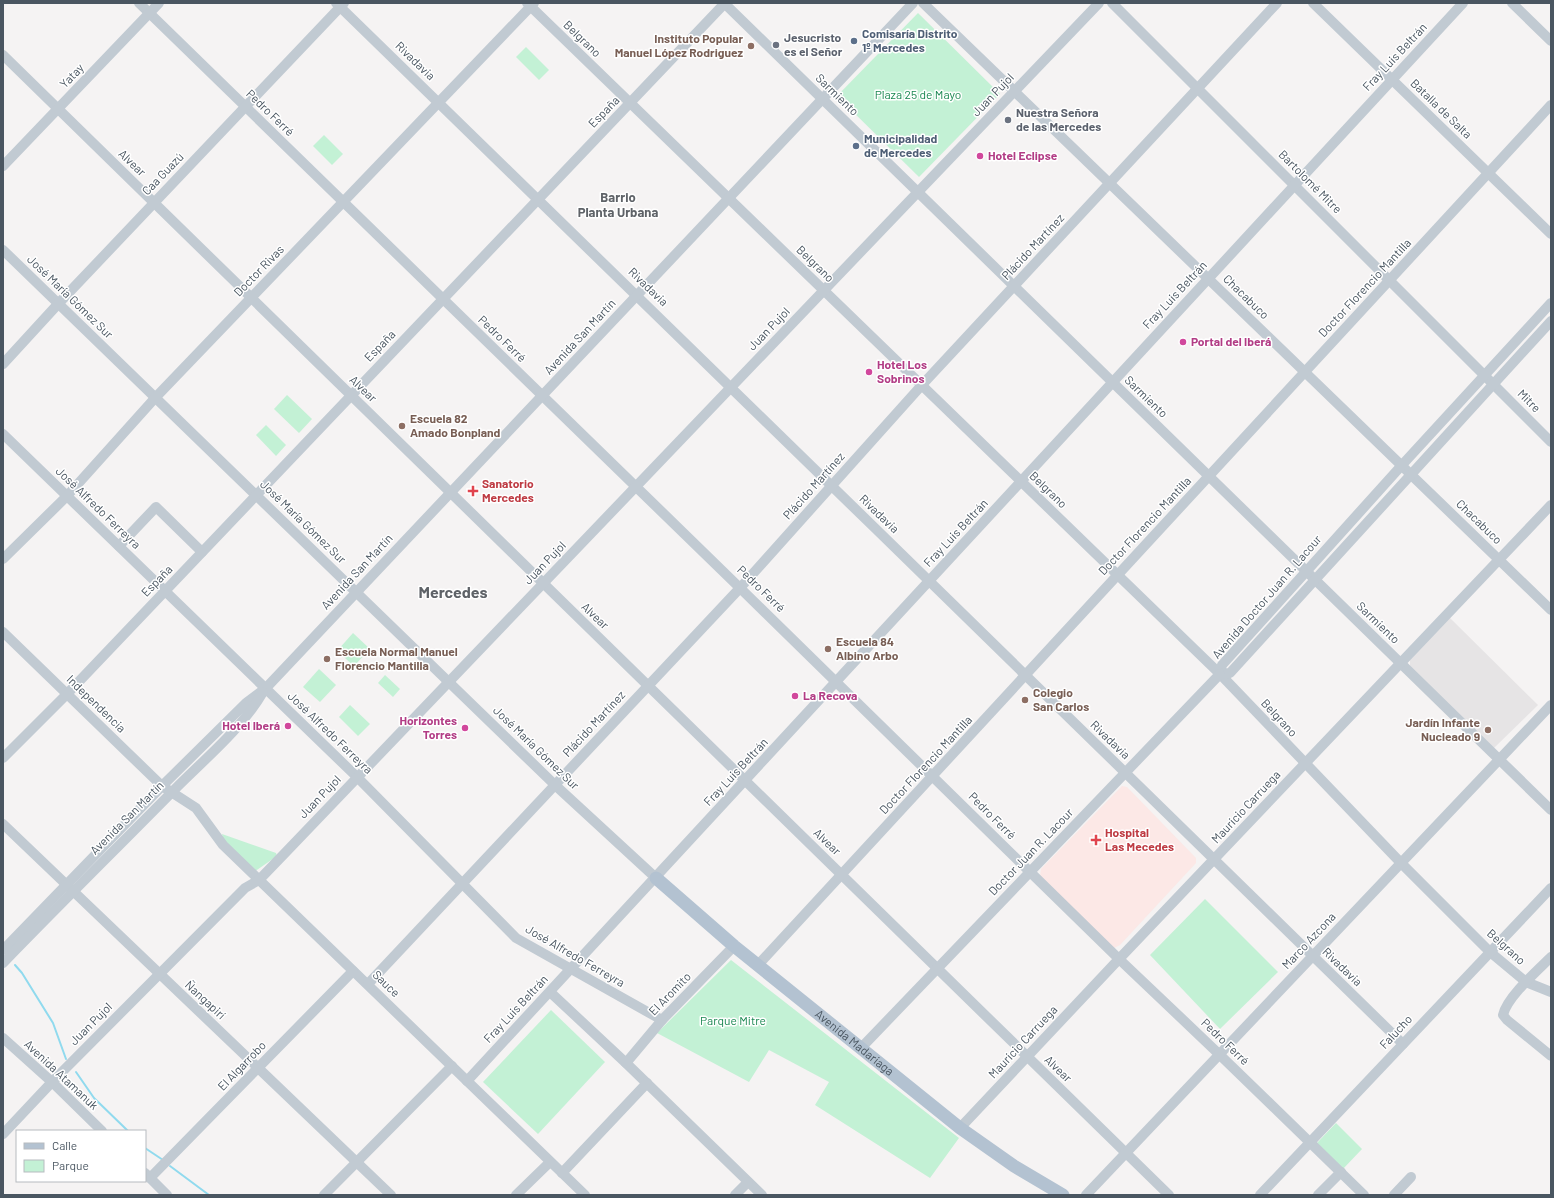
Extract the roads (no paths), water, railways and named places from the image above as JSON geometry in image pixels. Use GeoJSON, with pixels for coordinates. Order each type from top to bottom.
{"type":"FeatureCollection","features":[{"type":"Feature","properties":{"kind":"main road","name":"Avenida Madariaga"},"geometry":{"type":"LineString","coordinates":[[656,878],[734,946],[960,1128],[1014,1166],[1063,1195]]}},
{"type":"Feature","properties":{"kind":"street","name":"Pedro Ferré"},"geometry":{"type":"LineString","coordinates":[[138,3],[636,486],[1119,959],[1364,1195]]}},
{"type":"Feature","properties":{"kind":"street","name":"Yatay"},"geometry":{"type":"LineString","coordinates":[[3,166],[159,3]]}},
{"type":"Feature","properties":{"kind":"street","name":"Sarmiento"},"geometry":{"type":"LineString","coordinates":[[724,3],[1551,810]]}},
{"type":"Feature","properties":{"kind":"street","name":"España"},"geometry":{"type":"LineString","coordinates":[[3,758],[67,694],[724,3]]}},
{"type":"Feature","properties":{"kind":"street","name":"Avenida San Martín"},"geometry":{"type":"LineString","coordinates":[[3,963],[162,786],[246,703],[266,688],[913,3]]}},
{"type":"Feature","properties":{"kind":"street","name":"Chacabuco"},"geometry":{"type":"LineString","coordinates":[[923,3],[1551,610]]}},
{"type":"Feature","properties":{"kind":"street","name":"Juan Pujol"},"geometry":{"type":"LineString","coordinates":[[3,1134],[52,1082],[245,888],[259,880],[1099,3]]}},
{"type":"Feature","properties":{"kind":"street","name":"Bartolomé Mitre"},"geometry":{"type":"LineString","coordinates":[[1112,3],[1489,380]]}},
{"type":"Feature","properties":{"kind":"street","name":"Plácido Martínez"},"geometry":{"type":"LineString","coordinates":[[368,984],[740,588],[922,386],[1277,3]]}},
{"type":"Feature","properties":{"kind":"street","name":"Batalla de Salta"},"geometry":{"type":"LineString","coordinates":[[1313,3],[1551,234]]}},
{"type":"Feature","properties":{"kind":"street","name":"Fray Luis Beltrán"},"geometry":{"type":"LineString","coordinates":[[468,1081],[1463,3]]}},
{"type":"Feature","properties":{"kind":"street"},"geometry":{"type":"LineString","coordinates":[[1512,3],[1551,41]]}},
{"type":"Feature","properties":{"kind":"street","name":"Rivadavia"},"geometry":{"type":"LineString","coordinates":[[340,4],[1025,676],[1403,1044]]}},
{"type":"Feature","properties":{"kind":"street","name":"Caa Guazú"},"geometry":{"type":"LineString","coordinates":[[3,364],[340,4]]}},
{"type":"Feature","properties":{"kind":"street","name":"Belgrano"},"geometry":{"type":"LineString","coordinates":[[530,4],[630,103],[1220,674],[1401,863],[1490,952],[1526,982],[1551,992]]}},
{"type":"Feature","properties":{"kind":"street","name":"Doctor Rivas"},"geometry":{"type":"LineString","coordinates":[[3,559],[67,496],[156,398],[439,102],[530,4]]}},
{"type":"Feature","properties":{"kind":"street","name":"Alvear"},"geometry":{"type":"LineString","coordinates":[[3,55],[1169,1195]]}},
{"type":"Feature","properties":{"kind":"street","name":"Doctor Florencio Mantilla"},"geometry":{"type":"LineString","coordinates":[[758,965],[1551,105]]}},
{"type":"Feature","properties":{"kind":"street","name":"José María Gómez Sur"},"geometry":{"type":"LineString","coordinates":[[3,250],[555,785],[656,878]]}},
{"type":"Feature","properties":{"kind":"street","name":"Avenida Doctor Juan R. Lacour"},"geometry":{"type":"LineString","coordinates":[[1551,303],[1489,380],[1410,474],[1230,673],[1220,674],[1222,665],[1402,465],[1489,380],[1551,321]]}},
{"type":"Feature","properties":{"kind":"street","name":"Mitre"},"geometry":{"type":"LineString","coordinates":[[1489,380],[1551,442]]}},
{"type":"Feature","properties":{"kind":"street","name":"José Alfredo Ferreyra"},"geometry":{"type":"LineString","coordinates":[[3,434],[357,777],[516,938],[662,1020]]}},
{"type":"Feature","properties":{"kind":"street","name":"Mauricio Carruega"},"geometry":{"type":"LineString","coordinates":[[960,1128],[1551,505]]}},
{"type":"Feature","properties":{"kind":"street"},"geometry":{"type":"LineString","coordinates":[[118,546],[156,507],[202,552]]}},
{"type":"Feature","properties":{"kind":"street","name":"Independencia"},"geometry":{"type":"LineString","coordinates":[[3,632],[162,786],[172,793]]}},
{"type":"Feature","properties":{"kind":"street","name":"Doctor Juan R. Lacour"},"geometry":{"type":"LineString","coordinates":[[861,1048],[1220,674]]}},
{"type":"Feature","properties":{"kind":"street","name":"Avenida San Martín"},"geometry":{"type":"LineString","coordinates":[[3,950],[172,793],[254,708],[266,688]]}},
{"type":"Feature","properties":{"kind":"street","name":"Marco Azcona"},"geometry":{"type":"LineString","coordinates":[[1086,1195],[1551,705]]}},
{"type":"Feature","properties":{"kind":"street","name":"Sauce"},"geometry":{"type":"LineString","coordinates":[[172,793],[189,802],[196,808],[223,845],[585,1195]]}},
{"type":"Feature","properties":{"kind":"street","name":"Ñangapirí"},"geometry":{"type":"LineString","coordinates":[[3,824],[391,1195]]}},
{"type":"Feature","properties":{"kind":"street","name":"Falucho"},"geometry":{"type":"LineString","coordinates":[[1260,1195],[1551,888]]}},
{"type":"Feature","properties":{"kind":"street","name":"El Aromito"},"geometry":{"type":"LineString","coordinates":[[626,1063],[662,1020],[734,946]]}},
{"type":"Feature","properties":{"kind":"street"},"geometry":{"type":"LineString","coordinates":[[1551,957],[1526,982],[1504,1008],[1503,1015],[1507,1020],[1551,1056]]}},
{"type":"Feature","properties":{"kind":"street","name":"El Algarrobo"},"geometry":{"type":"LineString","coordinates":[[148,1176],[258,1068],[353,971]]}},
{"type":"Feature","properties":{"kind":"street"},"geometry":{"type":"LineString","coordinates":[[550,992],[647,1083],[762,1195]]}},
{"type":"Feature","properties":{"kind":"street","name":"Avenida Atamanuk"},"geometry":{"type":"LineString","coordinates":[[3,1038],[52,1082],[101,1130]]}},
{"type":"Feature","properties":{"kind":"street"},"geometry":{"type":"LineString","coordinates":[[324,1195],[452,1066]]}},
{"type":"Feature","properties":{"kind":"street"},"geometry":{"type":"LineString","coordinates":[[562,1173],[647,1083]]}},
{"type":"Feature","properties":{"kind":"street"},"geometry":{"type":"LineString","coordinates":[[516,1195],[550,1162]]}},
{"type":"Feature","properties":{"kind":"street"},"geometry":{"type":"LineString","coordinates":[[1318,1195],[1341,1172]]}},
{"type":"Feature","properties":{"kind":"street"},"geometry":{"type":"LineString","coordinates":[[148,1176],[167,1195]]}},
{"type":"Feature","properties":{"kind":"street"},"geometry":{"type":"LineString","coordinates":[[1394,1195],[1411,1177]]}},
{"type":"Feature","properties":{"kind":"street"},"geometry":{"type":"LineString","coordinates":[[735,1195],[748,1182]]}},
{"type":"Feature","properties":{"kind":"waterway"},"geometry":{"type":"LineString","coordinates":[[15,965],[22,973],[53,1023],[66,1059]]}},
{"type":"Feature","properties":{"kind":"waterway"},"geometry":{"type":"LineString","coordinates":[[76,1072],[94,1098],[127,1130]]}},
{"type":"Feature","properties":{"kind":"waterway"},"geometry":{"type":"LineString","coordinates":[[146,1149],[163,1160]]}},
{"type":"Feature","properties":{"kind":"waterway"},"geometry":{"type":"LineString","coordinates":[[170,1166],[209,1195]]}},
{"type":"Feature","properties":{"kind":"place","name":"Comisaría Distrito 1º Mercedes"},"geometry":{"type":"Point","coordinates":[854,41]}},
{"type":"Feature","properties":{"kind":"place","name":"Jesucristo es el Señor"},"geometry":{"type":"Point","coordinates":[776,45]}},
{"type":"Feature","properties":{"kind":"place","name":"Instituto Popular Manuel López Rodriguez"},"geometry":{"type":"Point","coordinates":[751,46]}},
{"type":"Feature","properties":{"kind":"place","name":"Nuestra Señora de las Mercedes"},"geometry":{"type":"Point","coordinates":[1008,120]}},
{"type":"Feature","properties":{"kind":"place","name":"Municipalidad de Mercedes"},"geometry":{"type":"Point","coordinates":[856,146]}},
{"type":"Feature","properties":{"kind":"place","name":"Hotel Eclipse"},"geometry":{"type":"Point","coordinates":[980,156]}},
{"type":"Feature","properties":{"kind":"place","name":"Portal del Iberá"},"geometry":{"type":"Point","coordinates":[1183,342]}},
{"type":"Feature","properties":{"kind":"place","name":"Hotel Los Sobrinos"},"geometry":{"type":"Point","coordinates":[869,372]}},
{"type":"Feature","properties":{"kind":"place","name":"Escuela 82 Amado Bonpland"},"geometry":{"type":"Point","coordinates":[402,426]}},
{"type":"Feature","properties":{"kind":"place","name":"Sanatorio Mercedes"},"geometry":{"type":"Point","coordinates":[473,491]}},
{"type":"Feature","properties":{"kind":"place","name":"Escuela 84 Albino Arbo"},"geometry":{"type":"Point","coordinates":[828,649]}},
{"type":"Feature","properties":{"kind":"place","name":"Escuela Normal Manuel Florencio Mantilla"},"geometry":{"type":"Point","coordinates":[327,659]}},
{"type":"Feature","properties":{"kind":"place","name":"La Recova"},"geometry":{"type":"Point","coordinates":[795,696]}},
{"type":"Feature","properties":{"kind":"place","name":"Colegio San Carlos"},"geometry":{"type":"Point","coordinates":[1025,700]}},
{"type":"Feature","properties":{"kind":"place","name":"Hotel Iberá"},"geometry":{"type":"Point","coordinates":[288,726]}},
{"type":"Feature","properties":{"kind":"place","name":"Horizontes Torres"},"geometry":{"type":"Point","coordinates":[465,728]}},
{"type":"Feature","properties":{"kind":"place","name":"Jardín Infante Nucleado 9"},"geometry":{"type":"Point","coordinates":[1488,730]}},
{"type":"Feature","properties":{"kind":"place","name":"Hospital Las Mecedes"},"geometry":{"type":"Point","coordinates":[1096,840]}},
{"type":"Feature","properties":{"kind":"district","name":"Barrio Planta Urbana"},"geometry":{"type":"Point","coordinates":[618,204]}},
{"type":"Feature","properties":{"kind":"district","name":"Mercedes"},"geometry":{"type":"Point","coordinates":[453,592]}},
{"type":"Feature","properties":{"kind":"park label","name":"Plaza 25 de Mayo"},"geometry":{"type":"Point","coordinates":[918,95]}},
{"type":"Feature","properties":{"kind":"park label","name":"Parque Mitre"},"geometry":{"type":"Point","coordinates":[733,1021]}}]}
